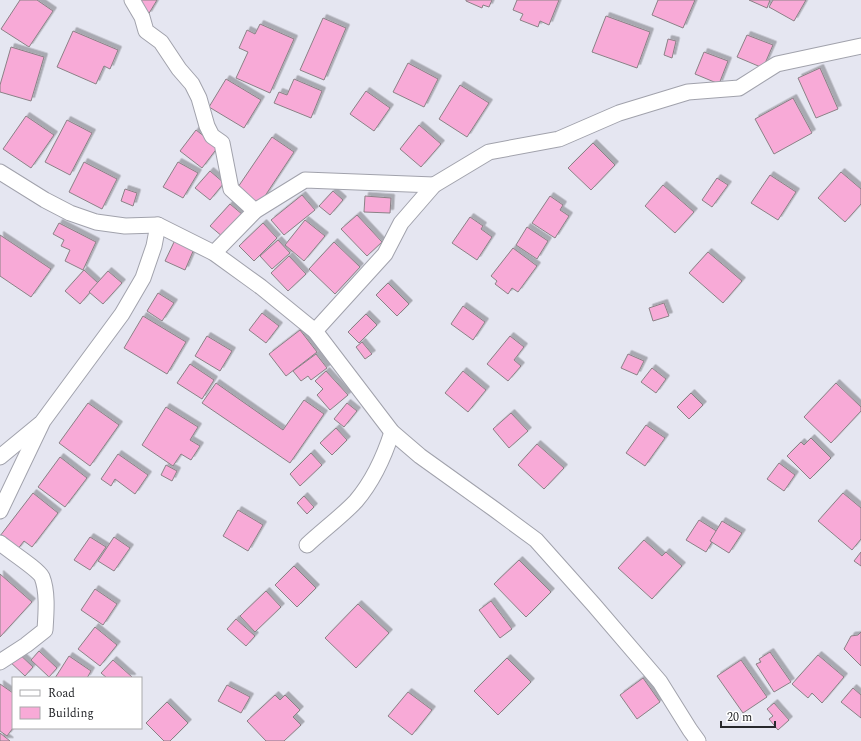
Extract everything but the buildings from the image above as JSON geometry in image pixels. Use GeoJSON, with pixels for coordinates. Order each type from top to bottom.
{"type":"FeatureCollection","features":[{"type":"Feature","properties":{"kind":"street"},"geometry":{"type":"LineString","coordinates":[[132,0],[142,17],[146,31],[161,42],[179,69],[192,84],[199,98],[207,126],[212,136],[222,143],[231,189],[255,211]]}},
{"type":"Feature","properties":{"kind":"street"},"geometry":{"type":"LineString","coordinates":[[315,331],[385,254],[401,223],[434,185],[489,152],[559,139],[619,113],[688,92],[739,88],[777,64],[861,46]]}},
{"type":"Feature","properties":{"kind":"street"},"geometry":{"type":"LineString","coordinates":[[0,172],[45,200],[70,213],[96,222],[125,226],[158,225],[214,253],[262,287],[315,331],[392,432],[420,456],[494,508],[536,540],[660,682],[698,741]]}},
{"type":"Feature","properties":{"kind":"street"},"geometry":{"type":"LineString","coordinates":[[214,253],[255,211],[305,180],[434,185]]}},
{"type":"Feature","properties":{"kind":"street"},"geometry":{"type":"LineString","coordinates":[[0,511],[43,421],[122,314],[143,278],[154,246],[158,225]]}},
{"type":"Feature","properties":{"kind":"street"},"geometry":{"type":"LineString","coordinates":[[0,457],[43,421]]}},
{"type":"Feature","properties":{"kind":"street"},"geometry":{"type":"LineString","coordinates":[[307,545],[356,501],[372,477],[387,449],[392,432]]}},
{"type":"Feature","properties":{"kind":"street"},"geometry":{"type":"LineString","coordinates":[[0,543],[26,562],[41,576],[47,602],[45,630],[26,645],[0,662]]}}]}
